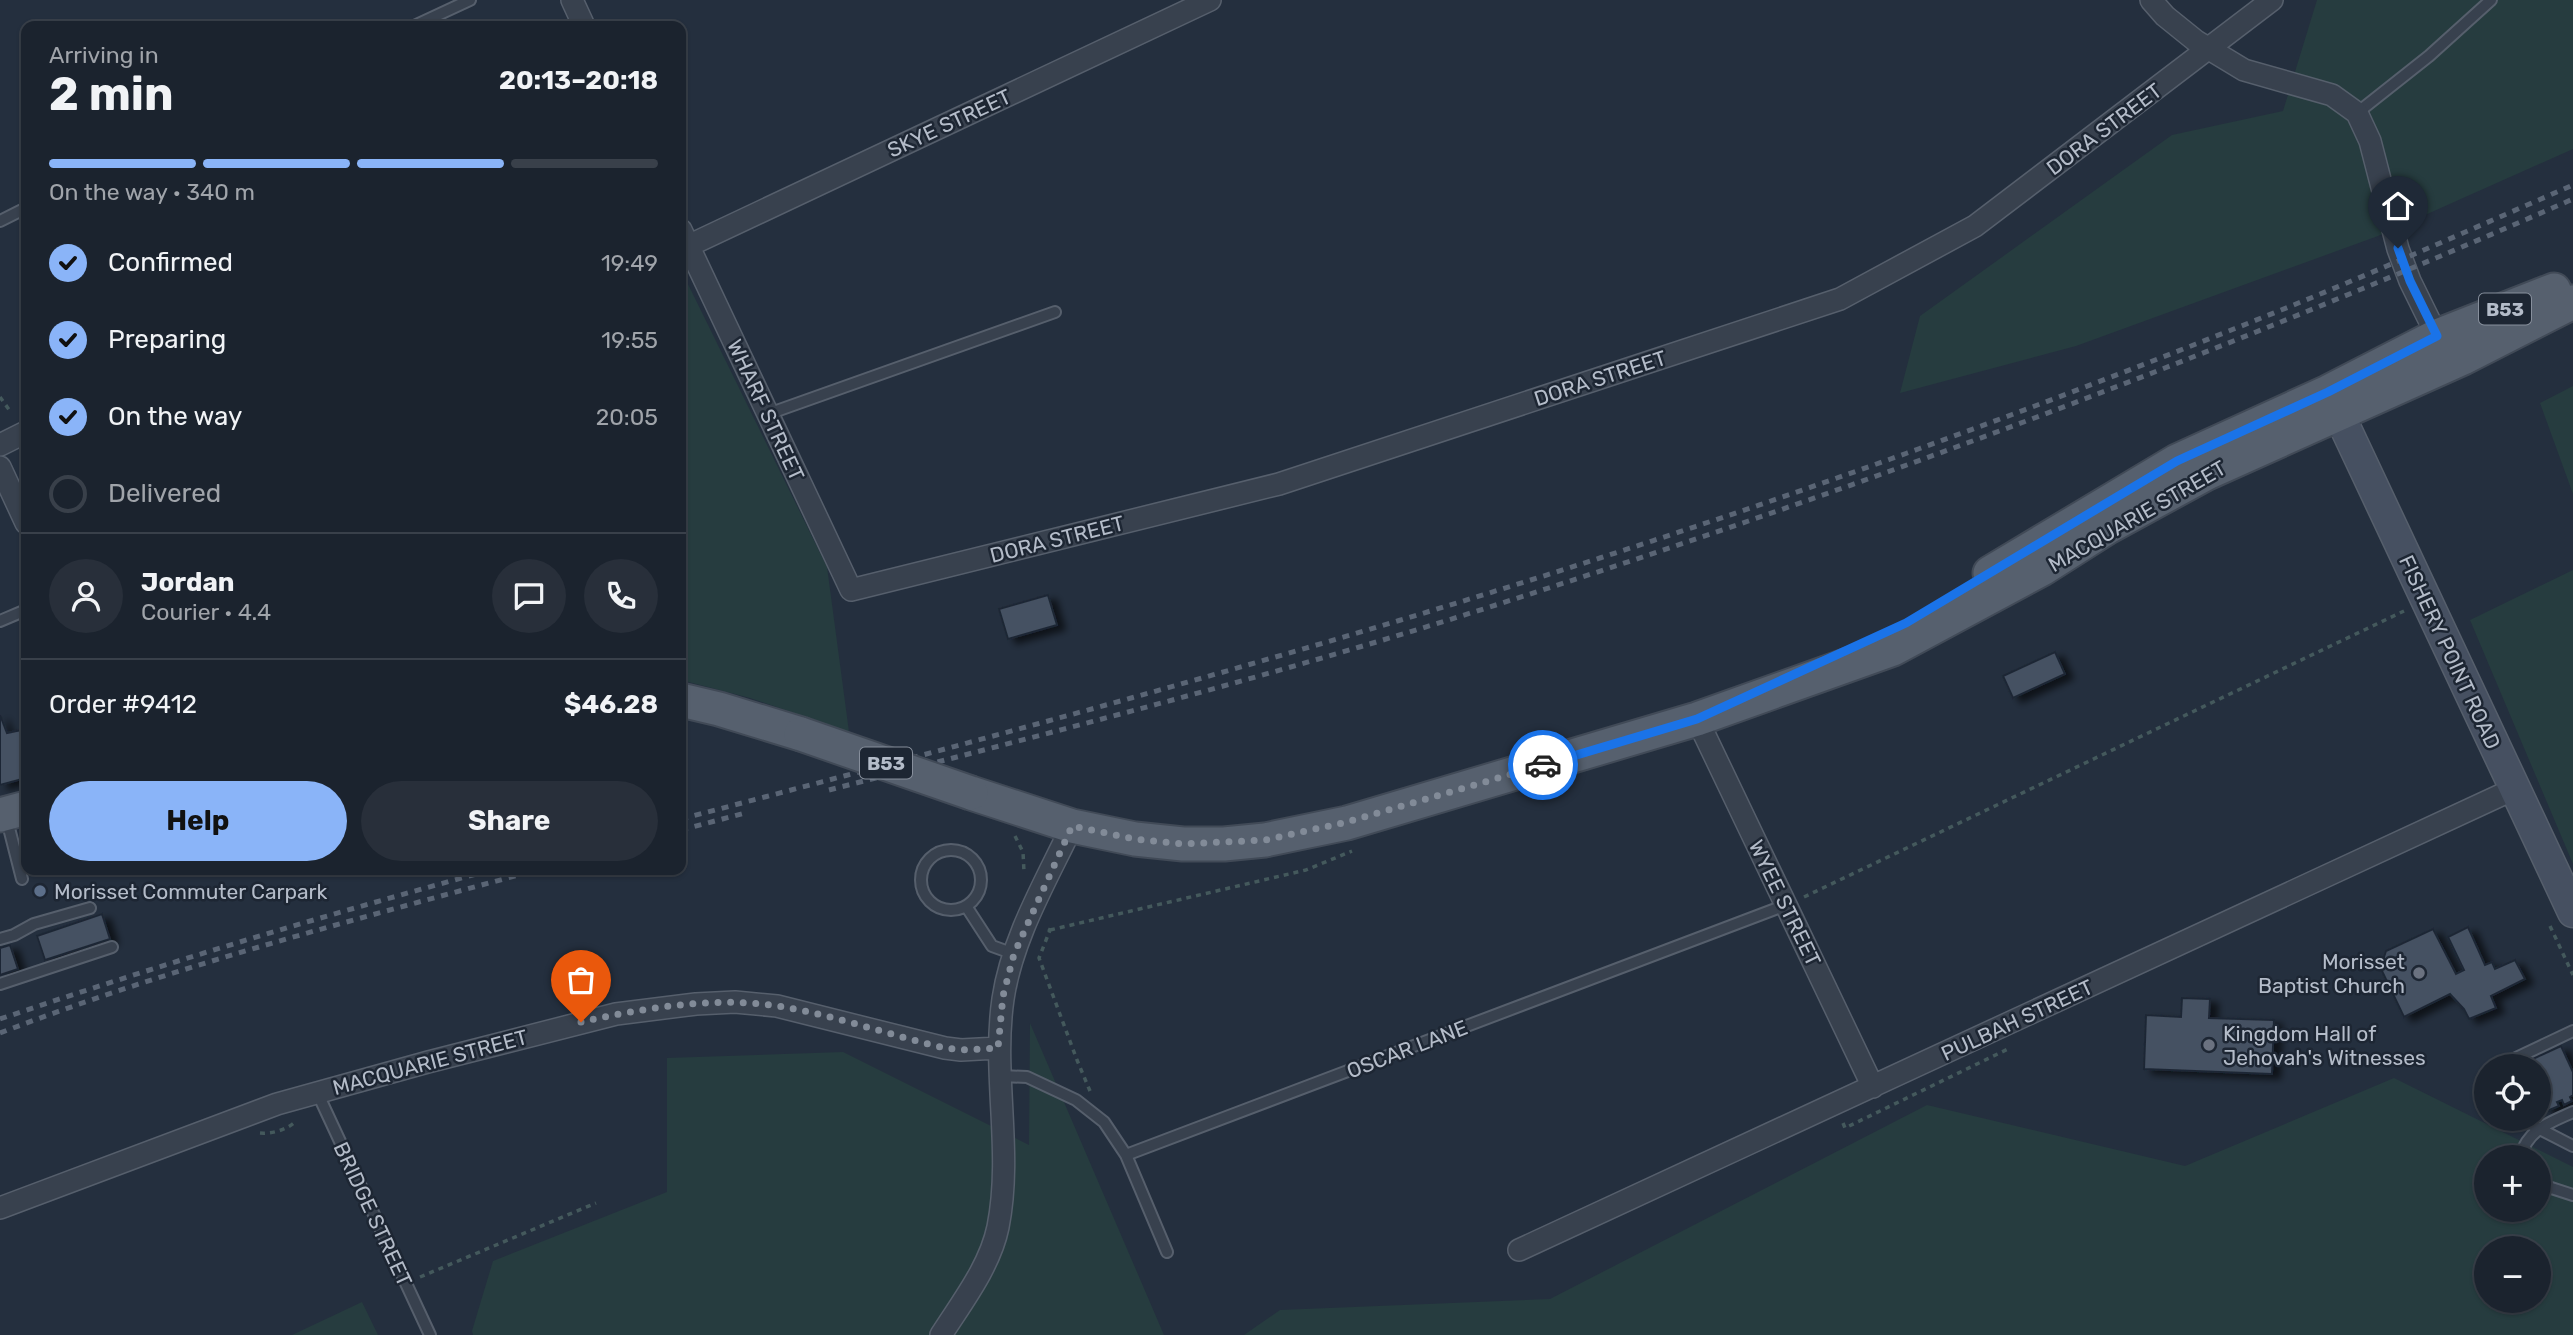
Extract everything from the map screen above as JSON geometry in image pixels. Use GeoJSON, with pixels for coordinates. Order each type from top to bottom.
{"type":"FeatureCollection","features":[{"type":"Feature","properties":{"kind":"main road","name":"MACQUARIE STREET"},"geometry":{"type":"LineString","coordinates":[[2334,403],[2437,336],[2573,282]]}},
{"type":"Feature","properties":{"kind":"main road","name":"MACQUARIE STREET"},"geometry":{"type":"LineString","coordinates":[[686,700],[801,734],[1072,826],[1135,839],[1183,844],[1265,840],[1347,822],[1697,719],[1906,623],[2177,461],[2463,358],[2573,302]]}},
{"type":"Feature","properties":{"kind":"main road","name":"FISHERY POINT ROAD"},"geometry":{"type":"LineString","coordinates":[[2334,403],[2573,912]]}},
{"type":"Feature","properties":{"kind":"street"},"geometry":{"type":"LineString","coordinates":[[572,0],[582,21]]}},
{"type":"Feature","properties":{"kind":"street","name":"SKYE STREET"},"geometry":{"type":"LineString","coordinates":[[686,238],[1210,0]]}},
{"type":"Feature","properties":{"kind":"street"},"geometry":{"type":"LineString","coordinates":[[2151,0],[2165,16],[2208,50],[2244,70],[2332,95],[2357,113],[2370,141],[2398,248],[2410,281],[2437,336]]}},
{"type":"Feature","properties":{"kind":"street","name":"DORA STREET"},"geometry":{"type":"LineString","coordinates":[[851,590],[1279,484],[1840,299],[1975,226],[2272,0]]}},
{"type":"Feature","properties":{"kind":"street","name":"WHARF STREET"},"geometry":{"type":"LineString","coordinates":[[686,240],[851,590]]}},
{"type":"Feature","properties":{"kind":"street"},"geometry":{"type":"LineString","coordinates":[[0,445],[21,434]]}},
{"type":"Feature","properties":{"kind":"street"},"geometry":{"type":"LineString","coordinates":[[0,467],[21,512]]}},
{"type":"Feature","properties":{"kind":"street","name":"WYEE STREET"},"geometry":{"type":"LineString","coordinates":[[1697,719],[1873,1087]]}},
{"type":"Feature","properties":{"kind":"street","name":"PULBAH STREET"},"geometry":{"type":"LineString","coordinates":[[1519,1250],[2514,789]]}},
{"type":"Feature","properties":{"kind":"street"},"geometry":{"type":"LineString","coordinates":[[941,1335],[983,1267],[998,1229],[1004,1170],[998,1048],[1003,996],[1014,954],[1072,826]]}},
{"type":"Feature","properties":{"kind":"street","name":"MACQUARIE STREET"},"geometry":{"type":"LineString","coordinates":[[0,1208],[204,1130],[317,1093],[581,1022],[629,1012],[735,1002],[777,1006],[945,1048],[998,1048]]}},
{"type":"Feature","properties":{"kind":"lane"},"geometry":{"type":"LineString","coordinates":[[425,21],[470,0]]}},
{"type":"Feature","properties":{"kind":"lane"},"geometry":{"type":"LineString","coordinates":[[2357,113],[2429,56],[2491,0]]}},
{"type":"Feature","properties":{"kind":"lane"},"geometry":{"type":"LineString","coordinates":[[0,221],[21,210]]}},
{"type":"Feature","properties":{"kind":"lane"},"geometry":{"type":"LineString","coordinates":[[768,414],[1055,312]]}},
{"type":"Feature","properties":{"kind":"lane"},"geometry":{"type":"LineString","coordinates":[[0,621],[21,612]]}},
{"type":"Feature","properties":{"kind":"lane"},"geometry":{"type":"LineString","coordinates":[[12,821],[21,873]]}},
{"type":"Feature","properties":{"kind":"lane"},"geometry":{"type":"LineString","coordinates":[[957,850],[973,858],[979,866],[979,893],[966,906],[946,909],[928,899],[921,879],[928,860],[936,853],[957,850]]}},
{"type":"Feature","properties":{"kind":"lane"},"geometry":{"type":"LineString","coordinates":[[21,875],[22,879]]}},
{"type":"Feature","properties":{"kind":"lane","name":"OSCAR LANE"},"geometry":{"type":"LineString","coordinates":[[1126,1155],[1786,905]]}},
{"type":"Feature","properties":{"kind":"lane"},"geometry":{"type":"LineString","coordinates":[[966,906],[992,946],[1014,954]]}},
{"type":"Feature","properties":{"kind":"lane"},"geometry":{"type":"LineString","coordinates":[[0,939],[15,935],[34,924],[90,908]]}},
{"type":"Feature","properties":{"kind":"lane"},"geometry":{"type":"LineString","coordinates":[[0,984],[112,947]]}},
{"type":"Feature","properties":{"kind":"lane"},"geometry":{"type":"LineString","coordinates":[[2525,1054],[2572,1033]]}},
{"type":"Feature","properties":{"kind":"lane"},"geometry":{"type":"LineString","coordinates":[[1001,1076],[1027,1077],[1076,1100],[1104,1122],[1126,1155],[1167,1252]]}},
{"type":"Feature","properties":{"kind":"lane","name":"BRIDGE STREET"},"geometry":{"type":"LineString","coordinates":[[317,1093],[430,1335]]}},
{"type":"Feature","properties":{"kind":"lane"},"geometry":{"type":"LineString","coordinates":[[2551,1122],[2573,1112]]}},
{"type":"Feature","properties":{"kind":"lane"},"geometry":{"type":"LineString","coordinates":[[2523,1145],[2535,1131]]}},
{"type":"Feature","properties":{"kind":"lane"},"geometry":{"type":"LineString","coordinates":[[2544,1131],[2573,1146]]}},
{"type":"Feature","properties":{"kind":"lane"},"geometry":{"type":"LineString","coordinates":[[2551,1188],[2573,1195]]}},
{"type":"Feature","properties":{"kind":"path"},"geometry":{"type":"LineString","coordinates":[[0,397],[10,411]]}},
{"type":"Feature","properties":{"kind":"path"},"geometry":{"type":"LineString","coordinates":[[1786,905],[2426,600]]}},
{"type":"Feature","properties":{"kind":"path"},"geometry":{"type":"LineString","coordinates":[[1050,930],[1306,870],[1362,848]]}},
{"type":"Feature","properties":{"kind":"path"},"geometry":{"type":"LineString","coordinates":[[406,1283],[596,1203]]}},
{"type":"Feature","properties":{"kind":"green space"},"geometry":{"type":"Polygon","coordinates":[[[2317,0],[2573,0],[2573,149],[2378,236],[2076,346],[1900,393],[1920,316],[2172,135],[2283,111],[2317,0]]]}},
{"type":"Feature","properties":{"kind":"green space"},"geometry":{"type":"Polygon","coordinates":[[[686,280],[827,567],[849,732],[750,698],[686,681],[686,280]]]}},
{"type":"Feature","properties":{"kind":"green space"},"geometry":{"type":"Polygon","coordinates":[[[2573,386],[2573,494],[2540,403],[2573,386]]]}},
{"type":"Feature","properties":{"kind":"green space"},"geometry":{"type":"Polygon","coordinates":[[[2573,570],[2573,864],[2470,620],[2573,570]]]}},
{"type":"Feature","properties":{"kind":"green space"},"geometry":{"type":"Polygon","coordinates":[[[1030,1023],[1164,1335],[473,1335],[493,1261],[667,1192],[667,1058],[843,1052],[1029,1145],[1030,1023]]]}},
{"type":"Feature","properties":{"kind":"green space"},"geometry":{"type":"Polygon","coordinates":[[[2394,1078],[2474,1118],[2474,1131],[2501,1131],[2529,1145],[2474,1145],[2474,1222],[2551,1222],[2551,1156],[2573,1167],[2573,1335],[1244,1335],[1280,1310],[1550,1299],[1927,1105],[2185,1166],[2394,1078]]]}},
{"type":"Feature","properties":{"kind":"green space"},"geometry":{"type":"Polygon","coordinates":[[[362,1302],[378,1335],[292,1335],[362,1302]]]}},
{"type":"Feature","properties":{"kind":"building"},"geometry":{"type":"Polygon","coordinates":[[[1048,595],[1057,625],[1008,639],[999,609],[1048,595]]]}},
{"type":"Feature","properties":{"kind":"building"},"geometry":{"type":"Polygon","coordinates":[[[2055,652],[2065,674],[2013,698],[2003,676],[2055,652]]]}},
{"type":"Feature","properties":{"kind":"building"},"geometry":{"type":"Polygon","coordinates":[[[0,715],[7,733],[21,730],[21,779],[0,785],[0,715]]]}},
{"type":"Feature","properties":{"kind":"building"},"geometry":{"type":"Polygon","coordinates":[[[102,914],[110,939],[45,960],[37,936],[102,914]]]}},
{"type":"Feature","properties":{"kind":"building","name":"Morisset Baptist Church"},"geometry":{"type":"Polygon","coordinates":[[[2468,927],[2485,965],[2492,962],[2495,969],[2515,960],[2525,979],[2491,996],[2496,1008],[2469,1019],[2450,994],[2404,1017],[2382,971],[2386,951],[2433,929],[2456,974],[2464,970],[2448,937],[2468,927]]]}},
{"type":"Feature","properties":{"kind":"building"},"geometry":{"type":"Polygon","coordinates":[[[10,945],[18,969],[0,975],[0,948],[10,945]]]}},
{"type":"Feature","properties":{"kind":"building","name":"Kingdom Hall of Jehovah's Witnesses"},"geometry":{"type":"Polygon","coordinates":[[[2182,998],[2210,999],[2209,1018],[2274,1020],[2272,1074],[2144,1069],[2146,1015],[2181,1017],[2182,998]]]}},
{"type":"Feature","properties":{"kind":"building"},"geometry":{"type":"Polygon","coordinates":[[[2561,1046],[2573,1072],[2573,1095],[2570,1097],[2572,1101],[2564,1105],[2562,1100],[2557,1102],[2559,1106],[2551,1109],[2551,1054],[2544,1054],[2561,1046]]]}},
{"type":"Feature","properties":{"kind":"railway"},"geometry":{"type":"LineString","coordinates":[[686,818],[1067,716],[1322,643],[1577,565],[1778,499],[2001,419],[2149,362],[2331,290],[2573,185]]}},
{"type":"Feature","properties":{"kind":"railway"},"geometry":{"type":"LineString","coordinates":[[829,790],[1249,679],[1416,630],[1636,559],[1907,465],[2175,364],[2441,256],[2573,199]]}},
{"type":"Feature","properties":{"kind":"railway"},"geometry":{"type":"LineString","coordinates":[[686,829],[745,813]]}},
{"type":"Feature","properties":{"kind":"railway"},"geometry":{"type":"LineString","coordinates":[[0,1019],[244,941],[473,875]]}},
{"type":"Feature","properties":{"kind":"railway"},"geometry":{"type":"LineString","coordinates":[[0,1033],[199,965],[519,875]]}},
{"type":"Feature","properties":{"kind":"way so far"},"geometry":{"type":"LineString","coordinates":[[581,1022],[655,1008],[735,1002],[777,1006],[817,1014],[945,1048],[998,1048],[1003,996],[1014,954],[1072,826],[1135,839],[1183,844],[1265,840],[1347,822],[1543,765]]}},
{"type":"Feature","properties":{"kind":"place","name":"Morisset Commuter Carpark"},"geometry":{"type":"Point","coordinates":[40,891]}},
{"type":"Feature","properties":{"kind":"place","name":"Morisset Baptist Church"},"geometry":{"type":"Point","coordinates":[2419,973]}},
{"type":"Feature","properties":{"kind":"place","name":"Kingdom Hall of Jehovah's Witnesses"},"geometry":{"type":"Point","coordinates":[2209,1045]}},
{"type":"Feature","properties":{"kind":"route"},"geometry":{"type":"LineString","coordinates":[[1543,765],[1697,719],[1906,623],[2177,461],[2328,392],[2437,336],[2410,281],[2398,248]]}}]}
